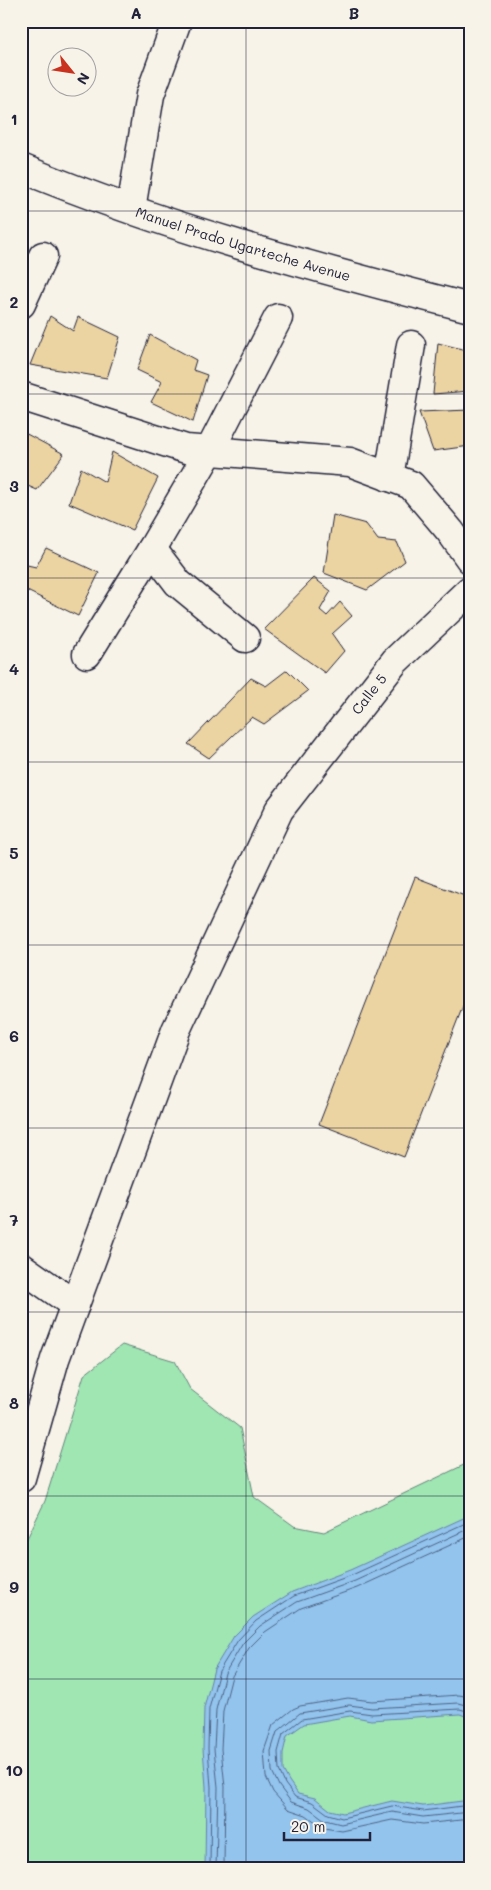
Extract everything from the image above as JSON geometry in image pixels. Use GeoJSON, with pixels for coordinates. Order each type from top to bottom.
{"type":"FeatureCollection","features":[{"type":"Feature","properties":{"kind":"street"},"geometry":{"type":"LineString","coordinates":[[130,209],[150,95],[177,21]]}},
{"type":"Feature","properties":{"kind":"street","name":"Manuel Prado Ugarteche Avenue"},"geometry":{"type":"LineString","coordinates":[[21,168],[130,209],[236,244],[470,308]]}},
{"type":"Feature","properties":{"kind":"street"},"geometry":{"type":"LineString","coordinates":[[21,304],[43,256]]}},
{"type":"Feature","properties":{"kind":"street"},"geometry":{"type":"LineString","coordinates":[[87,654],[209,452],[278,318]]}},
{"type":"Feature","properties":{"kind":"street"},"geometry":{"type":"LineString","coordinates":[[389,477],[411,345]]}},
{"type":"Feature","properties":{"kind":"street"},"geometry":{"type":"LineString","coordinates":[[21,396],[186,450],[350,462],[411,485],[450,531],[470,559]]}},
{"type":"Feature","properties":{"kind":"street"},"geometry":{"type":"LineString","coordinates":[[152,549],[178,583],[245,638]]}},
{"type":"Feature","properties":{"kind":"street","name":"Calle 5"},"geometry":{"type":"LineString","coordinates":[[21,1478],[56,1359],[176,1030],[279,810],[395,661],[470,590]]}},
{"type":"Feature","properties":{"kind":"street"},"geometry":{"type":"LineString","coordinates":[[21,1267],[76,1305]]}},
{"type":"Feature","properties":{"kind":"green space"},"geometry":{"type":"Polygon","coordinates":[[[122,1345],[175,1361],[190,1389],[240,1428],[254,1497],[294,1526],[324,1532],[470,1462],[470,1869],[21,1869],[21,1551],[45,1501],[84,1375],[122,1345]]]}},
{"type":"Feature","properties":{"kind":"water"},"geometry":{"type":"Polygon","coordinates":[[[470,1515],[470,1718],[460,1714],[371,1720],[350,1716],[304,1724],[287,1736],[283,1753],[283,1770],[298,1794],[315,1798],[330,1810],[343,1813],[392,1801],[423,1806],[470,1800],[470,1869],[205,1869],[206,1787],[203,1749],[204,1708],[214,1669],[234,1636],[253,1617],[292,1592],[350,1570],[470,1515]]]}},
{"type":"Feature","properties":{"kind":"building"},"geometry":{"type":"Polygon","coordinates":[[[50,316],[73,331],[78,317],[120,337],[107,378],[30,365],[50,316]]]}},
{"type":"Feature","properties":{"kind":"building"},"geometry":{"type":"Polygon","coordinates":[[[150,335],[196,360],[193,370],[207,375],[193,422],[151,402],[162,382],[137,370],[150,335]]]}},
{"type":"Feature","properties":{"kind":"building"},"geometry":{"type":"Polygon","coordinates":[[[438,343],[470,351],[470,391],[433,394],[438,343]]]}},
{"type":"Feature","properties":{"kind":"building"},"geometry":{"type":"Polygon","coordinates":[[[470,410],[470,446],[433,451],[419,412],[470,410]]]}},
{"type":"Feature","properties":{"kind":"building"},"geometry":{"type":"Polygon","coordinates":[[[21,431],[64,454],[37,490],[21,483],[21,431]]]}},
{"type":"Feature","properties":{"kind":"building"},"geometry":{"type":"Polygon","coordinates":[[[112,452],[158,478],[132,530],[69,503],[81,468],[105,482],[112,452]]]}},
{"type":"Feature","properties":{"kind":"building"},"geometry":{"type":"Polygon","coordinates":[[[333,515],[366,524],[378,540],[397,542],[405,561],[367,590],[324,573],[333,515]]]}},
{"type":"Feature","properties":{"kind":"building"},"geometry":{"type":"Polygon","coordinates":[[[46,548],[99,573],[78,616],[21,588],[21,576],[27,565],[36,567],[46,548]]]}},
{"type":"Feature","properties":{"kind":"building"},"geometry":{"type":"Polygon","coordinates":[[[314,578],[331,591],[320,610],[327,616],[340,602],[352,616],[332,634],[344,651],[325,673],[264,629],[314,578]]]}},
{"type":"Feature","properties":{"kind":"building"},"geometry":{"type":"Polygon","coordinates":[[[287,670],[308,691],[264,724],[252,717],[209,758],[188,744],[251,678],[266,686],[287,670]]]}},
{"type":"Feature","properties":{"kind":"building"},"geometry":{"type":"Polygon","coordinates":[[[415,877],[470,898],[470,988],[404,1157],[319,1124],[415,877]]]}}]}
